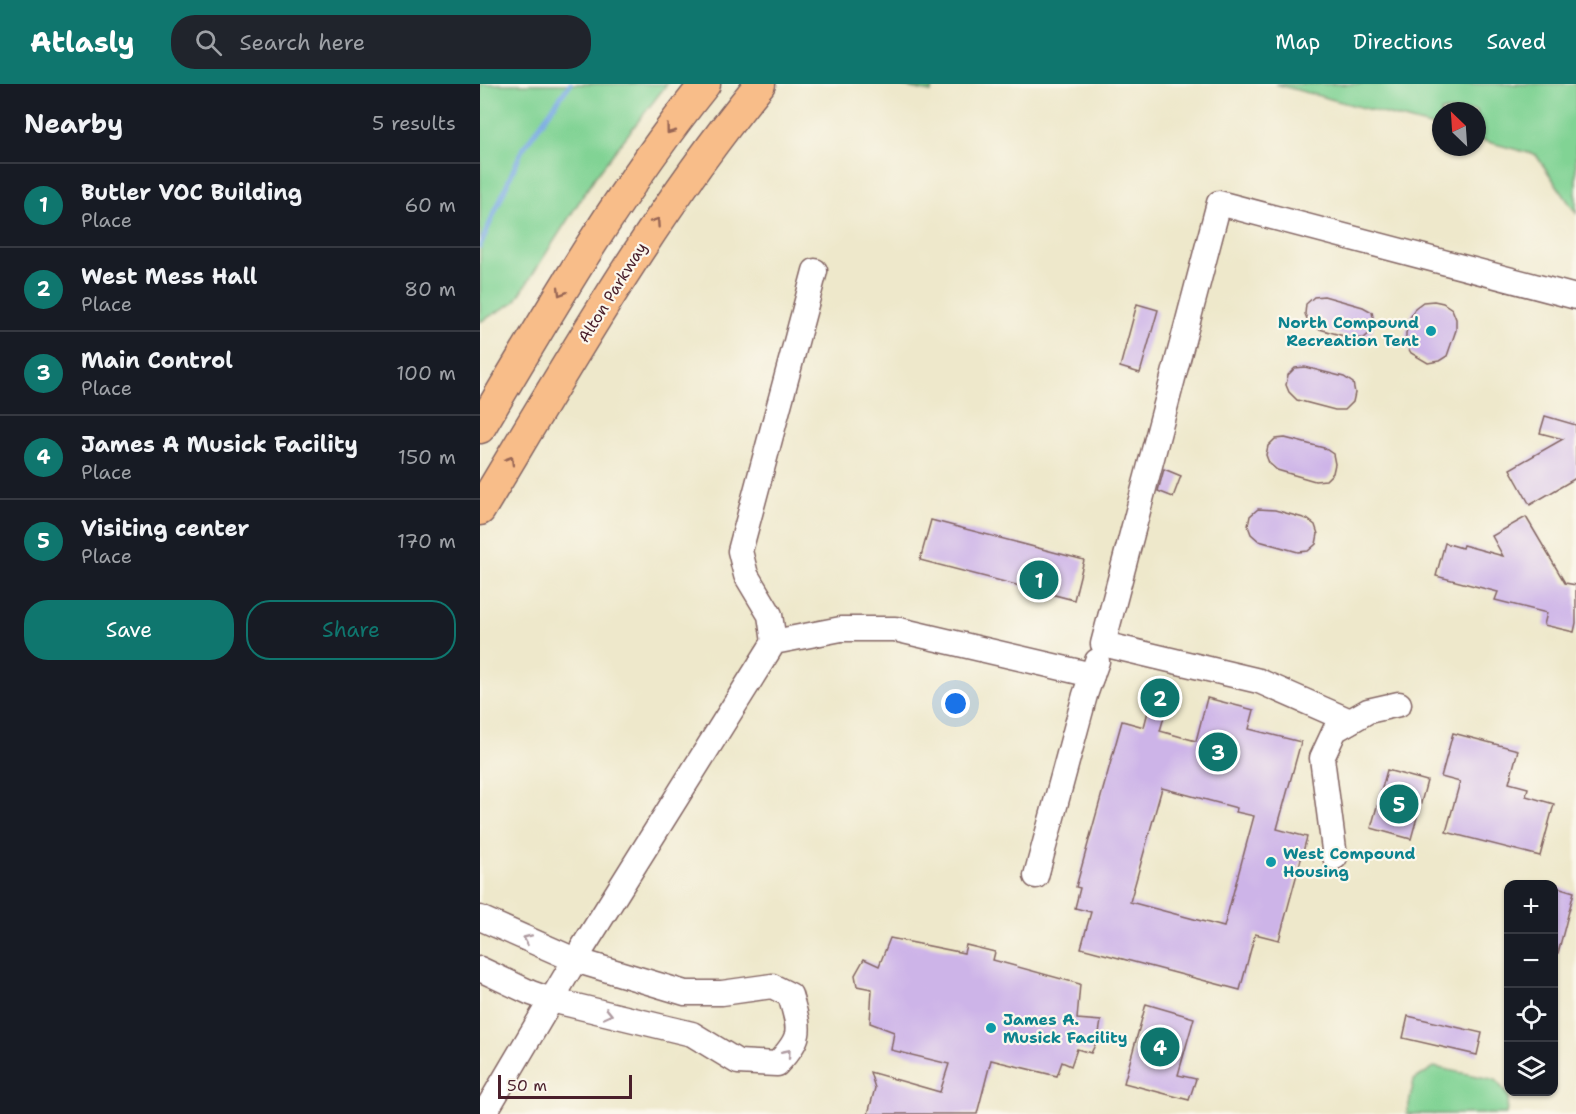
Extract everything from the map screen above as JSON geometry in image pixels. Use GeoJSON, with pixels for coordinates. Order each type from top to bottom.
{"type":"FeatureCollection","features":[{"type":"Feature","properties":{"kind":"main road"},"geometry":{"type":"LineString","coordinates":[[480,428],[576,267],[651,155],[705,84]]}},
{"type":"Feature","properties":{"kind":"main road","name":"Alton Parkway"},"geometry":{"type":"LineString","coordinates":[[480,510],[644,240],[760,84]]}},
{"type":"Feature","properties":{"kind":"lane"},"geometry":{"type":"LineString","coordinates":[[1036,876],[1092,675],[1103,644],[1219,203],[1576,297]]}},
{"type":"Feature","properties":{"kind":"lane"},"geometry":{"type":"LineString","coordinates":[[484,1114],[575,960],[774,642],[770,615],[746,574],[740,551],[815,271]]}},
{"type":"Feature","properties":{"kind":"lane"},"geometry":{"type":"LineString","coordinates":[[774,642],[841,629],[896,629],[1092,675]]}},
{"type":"Feature","properties":{"kind":"lane"},"geometry":{"type":"LineString","coordinates":[[1103,644],[1259,681],[1350,721]]}},
{"type":"Feature","properties":{"kind":"lane"},"geometry":{"type":"LineString","coordinates":[[1335,857],[1322,758],[1335,730],[1368,711],[1399,704]]}},
{"type":"Feature","properties":{"kind":"lane"},"geometry":{"type":"LineString","coordinates":[[480,918],[575,960],[685,993],[722,993],[772,986],[790,995],[799,1026],[793,1046],[777,1064],[738,1062],[692,1034],[551,1000],[480,969]]}},
{"type":"Feature","properties":{"kind":"green space"},"geometry":{"type":"Polygon","coordinates":[[[480,84],[667,84],[595,177],[515,302],[480,322],[480,84]]]}},
{"type":"Feature","properties":{"kind":"green space"},"geometry":{"type":"Polygon","coordinates":[[[892,84],[933,84],[931,92],[892,84]]]}},
{"type":"Feature","properties":{"kind":"green space"},"geometry":{"type":"Polygon","coordinates":[[[1275,84],[1576,84],[1576,213],[1536,155],[1486,141],[1486,102],[1432,102],[1432,127],[1275,84]]]}},
{"type":"Feature","properties":{"kind":"green space"},"geometry":{"type":"Polygon","coordinates":[[[1434,1067],[1496,1080],[1504,1090],[1504,1096],[1509,1097],[1506,1114],[1407,1114],[1414,1080],[1434,1067]]]}},
{"type":"Feature","properties":{"kind":"building"},"geometry":{"type":"Polygon","coordinates":[[[1324,296],[1363,307],[1372,312],[1374,322],[1372,331],[1364,338],[1354,339],[1316,328],[1308,321],[1305,314],[1306,304],[1314,297],[1324,296]]]}},
{"type":"Feature","properties":{"kind":"building","name":"North Compound Recreation Tent"},"geometry":{"type":"Polygon","coordinates":[[[1423,302],[1443,303],[1452,309],[1456,319],[1456,330],[1447,356],[1439,361],[1428,363],[1411,353],[1406,344],[1406,333],[1415,308],[1423,302]]]}},
{"type":"Feature","properties":{"kind":"building"},"geometry":{"type":"Polygon","coordinates":[[[1137,304],[1158,310],[1140,373],[1120,367],[1137,304]]]}},
{"type":"Feature","properties":{"kind":"building"},"geometry":{"type":"Polygon","coordinates":[[[1305,367],[1344,377],[1353,383],[1355,393],[1353,402],[1345,410],[1335,410],[1297,400],[1286,385],[1288,375],[1295,368],[1305,367]]]}},
{"type":"Feature","properties":{"kind":"building"},"geometry":{"type":"Polygon","coordinates":[[[1545,416],[1576,425],[1576,478],[1530,505],[1510,469],[1563,439],[1540,433],[1545,416]]]}},
{"type":"Feature","properties":{"kind":"building"},"geometry":{"type":"Polygon","coordinates":[[[1285,438],[1324,448],[1333,454],[1335,464],[1333,473],[1326,480],[1315,481],[1277,470],[1269,463],[1266,455],[1268,446],[1275,439],[1285,438]]]}},
{"type":"Feature","properties":{"kind":"building"},"geometry":{"type":"Polygon","coordinates":[[[1164,469],[1181,476],[1173,497],[1158,491],[1164,469]]]}},
{"type":"Feature","properties":{"kind":"building"},"geometry":{"type":"Polygon","coordinates":[[[1258,509],[1275,510],[1307,519],[1315,525],[1318,534],[1316,544],[1308,551],[1298,552],[1259,541],[1251,534],[1248,526],[1250,516],[1258,509]]]}},
{"type":"Feature","properties":{"kind":"building"},"geometry":{"type":"Polygon","coordinates":[[[1526,517],[1565,583],[1576,585],[1574,632],[1544,625],[1547,613],[1495,600],[1498,592],[1436,576],[1445,543],[1462,548],[1463,545],[1503,556],[1492,536],[1526,517]]]}},
{"type":"Feature","properties":{"kind":"building"},"geometry":{"type":"Polygon","coordinates":[[[931,520],[1084,560],[1074,600],[920,560],[931,520]]]}},
{"type":"Feature","properties":{"kind":"building","name":"West Compound Housing"},"geometry":{"type":"Polygon","coordinates":[[[1154,688],[1171,692],[1160,731],[1196,741],[1207,698],[1254,710],[1249,729],[1301,742],[1277,829],[1307,837],[1279,940],[1255,934],[1240,990],[1081,948],[1091,912],[1075,908],[1080,888],[1076,887],[1122,721],[1144,727],[1154,688]],[[1162,788],[1130,902],[1224,927],[1254,816],[1236,812],[1237,808],[1162,788]]]}},
{"type":"Feature","properties":{"kind":"building"},"geometry":{"type":"Polygon","coordinates":[[[1453,733],[1518,750],[1509,783],[1528,788],[1526,796],[1554,804],[1540,856],[1446,832],[1460,782],[1441,777],[1453,733]]]}},
{"type":"Feature","properties":{"kind":"building"},"geometry":{"type":"Polygon","coordinates":[[[1387,770],[1427,781],[1411,839],[1371,828],[1387,770]]]}},
{"type":"Feature","properties":{"kind":"building"},"geometry":{"type":"Polygon","coordinates":[[[1558,887],[1574,892],[1558,953],[1558,887]]]}},
{"type":"Feature","properties":{"kind":"building","name":"James A. Musick Facility"},"geometry":{"type":"Polygon","coordinates":[[[890,938],[964,953],[966,945],[995,952],[993,960],[1080,984],[1077,1019],[1101,1021],[1098,1039],[1091,1053],[1077,1049],[1071,1066],[1062,1062],[1057,1076],[991,1060],[977,1114],[868,1114],[875,1088],[870,1072],[940,1092],[949,1064],[891,1050],[894,1032],[870,1023],[872,989],[857,986],[855,975],[864,959],[879,966],[890,938]]]}},
{"type":"Feature","properties":{"kind":"building"},"geometry":{"type":"Polygon","coordinates":[[[1146,1004],[1194,1018],[1178,1075],[1196,1079],[1189,1100],[1124,1083],[1146,1004]]]}},
{"type":"Feature","properties":{"kind":"building"},"geometry":{"type":"Polygon","coordinates":[[[1408,1016],[1482,1033],[1477,1055],[1403,1038],[1408,1016]]]}},
{"type":"Feature","properties":{"kind":"waterway"},"geometry":{"type":"LineString","coordinates":[[480,246],[522,150],[570,84]]}},
{"type":"Feature","properties":{"kind":"place","name":"North Compound Recreation Tent"},"geometry":{"type":"Point","coordinates":[1431,331]}},
{"type":"Feature","properties":{"kind":"place","name":"Butler VOC Building"},"geometry":{"type":"Point","coordinates":[1039,580]}},
{"type":"Feature","properties":{"kind":"place","name":"West Mess Hall"},"geometry":{"type":"Point","coordinates":[1160,698]}},
{"type":"Feature","properties":{"kind":"place","name":"Main Control"},"geometry":{"type":"Point","coordinates":[1218,752]}},
{"type":"Feature","properties":{"kind":"place","name":"Visiting center"},"geometry":{"type":"Point","coordinates":[1399,804]}},
{"type":"Feature","properties":{"kind":"place","name":"West Compound Housing"},"geometry":{"type":"Point","coordinates":[1271,862]}},
{"type":"Feature","properties":{"kind":"place","name":"James A. Musick Facility"},"geometry":{"type":"Point","coordinates":[991,1028]}},
{"type":"Feature","properties":{"kind":"place","name":"James A Musick Facility"},"geometry":{"type":"Point","coordinates":[1160,1047]}}]}
